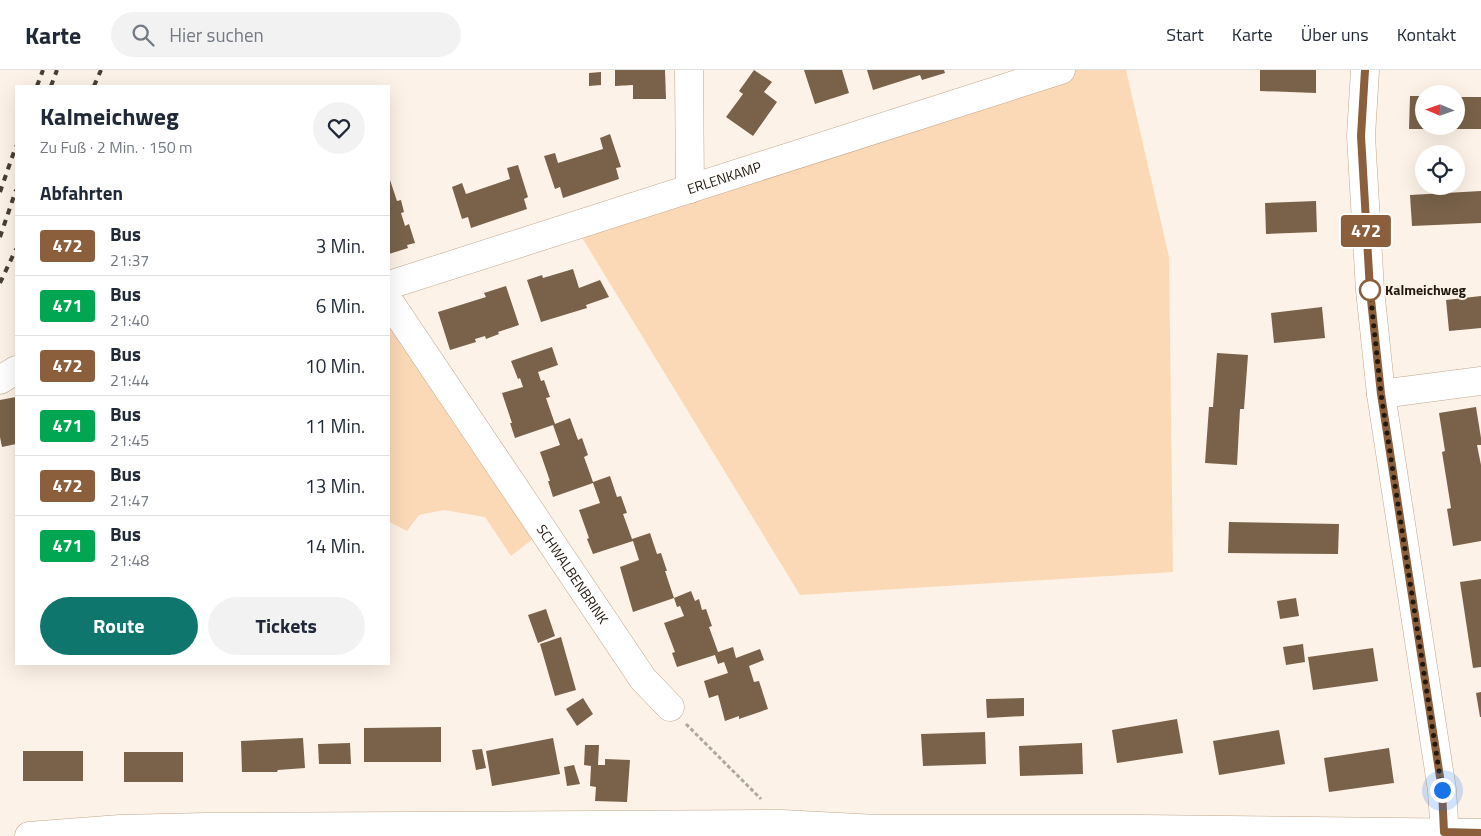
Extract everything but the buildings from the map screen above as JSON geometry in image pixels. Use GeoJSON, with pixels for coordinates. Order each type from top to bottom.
{"type":"FeatureCollection","features":[{"type":"Feature","properties":{"kind":"street"},"geometry":{"type":"LineString","coordinates":[[689,70],[690,189]]}},
{"type":"Feature","properties":{"kind":"street","name":"ERLENKAMP"},"geometry":{"type":"LineString","coordinates":[[390,285],[1061,70]]}},
{"type":"Feature","properties":{"kind":"street"},"geometry":{"type":"LineString","coordinates":[[1365,70],[1361,136],[1370,290],[1381,394],[1442,790],[1445,834]]}},
{"type":"Feature","properties":{"kind":"street","name":"SCHWALBENBRINK"},"geometry":{"type":"LineString","coordinates":[[390,302],[643,679],[670,707]]}},
{"type":"Feature","properties":{"kind":"street"},"geometry":{"type":"LineString","coordinates":[[0,380],[15,371]]}},
{"type":"Feature","properties":{"kind":"street"},"geometry":{"type":"LineString","coordinates":[[1381,394],[1481,381]]}},
{"type":"Feature","properties":{"kind":"street"},"geometry":{"type":"LineString","coordinates":[[29,836],[120,829],[206,827],[782,824],[877,833],[1142,829],[1481,833]]}},
{"type":"Feature","properties":{"kind":"path"},"geometry":{"type":"LineString","coordinates":[[670,707],[767,805],[782,824]]}},
{"type":"Feature","properties":{"kind":"shaded area"},"geometry":{"type":"Polygon","coordinates":[[[1070,70],[1126,70],[1169,257],[1173,572],[800,595],[578,231],[1070,70]]]}},
{"type":"Feature","properties":{"kind":"shaded area"},"geometry":{"type":"Polygon","coordinates":[[[390,305],[543,531],[511,556],[485,517],[444,510],[419,515],[407,531],[390,522],[390,305]]]}},
{"type":"Feature","properties":{"kind":"railway"},"geometry":{"type":"LineString","coordinates":[[37,85],[43,70]]}},
{"type":"Feature","properties":{"kind":"railway"},"geometry":{"type":"LineString","coordinates":[[51,85],[57,70]]}},
{"type":"Feature","properties":{"kind":"railway"},"geometry":{"type":"LineString","coordinates":[[94,85],[101,70]]}},
{"type":"Feature","properties":{"kind":"railway"},"geometry":{"type":"LineString","coordinates":[[0,192],[15,149]]}},
{"type":"Feature","properties":{"kind":"railway"},"geometry":{"type":"LineString","coordinates":[[0,237],[15,193]]}},
{"type":"Feature","properties":{"kind":"railway"},"geometry":{"type":"LineString","coordinates":[[0,283],[15,251]]}},
{"type":"Feature","properties":{"kind":"bus line","name":"472"},"geometry":{"type":"LineString","coordinates":[[1365,70],[1361,136],[1370,290],[1381,394],[1442,790],[1444,832],[1481,833]]}},
{"type":"Feature","properties":{"kind":"place","name":"Kalmeichweg"},"geometry":{"type":"Point","coordinates":[1370,290]}},
{"type":"Feature","properties":{"kind":"route"},"geometry":{"type":"LineString","coordinates":[[1370,290],[1381,394],[1442,790]]}}]}
